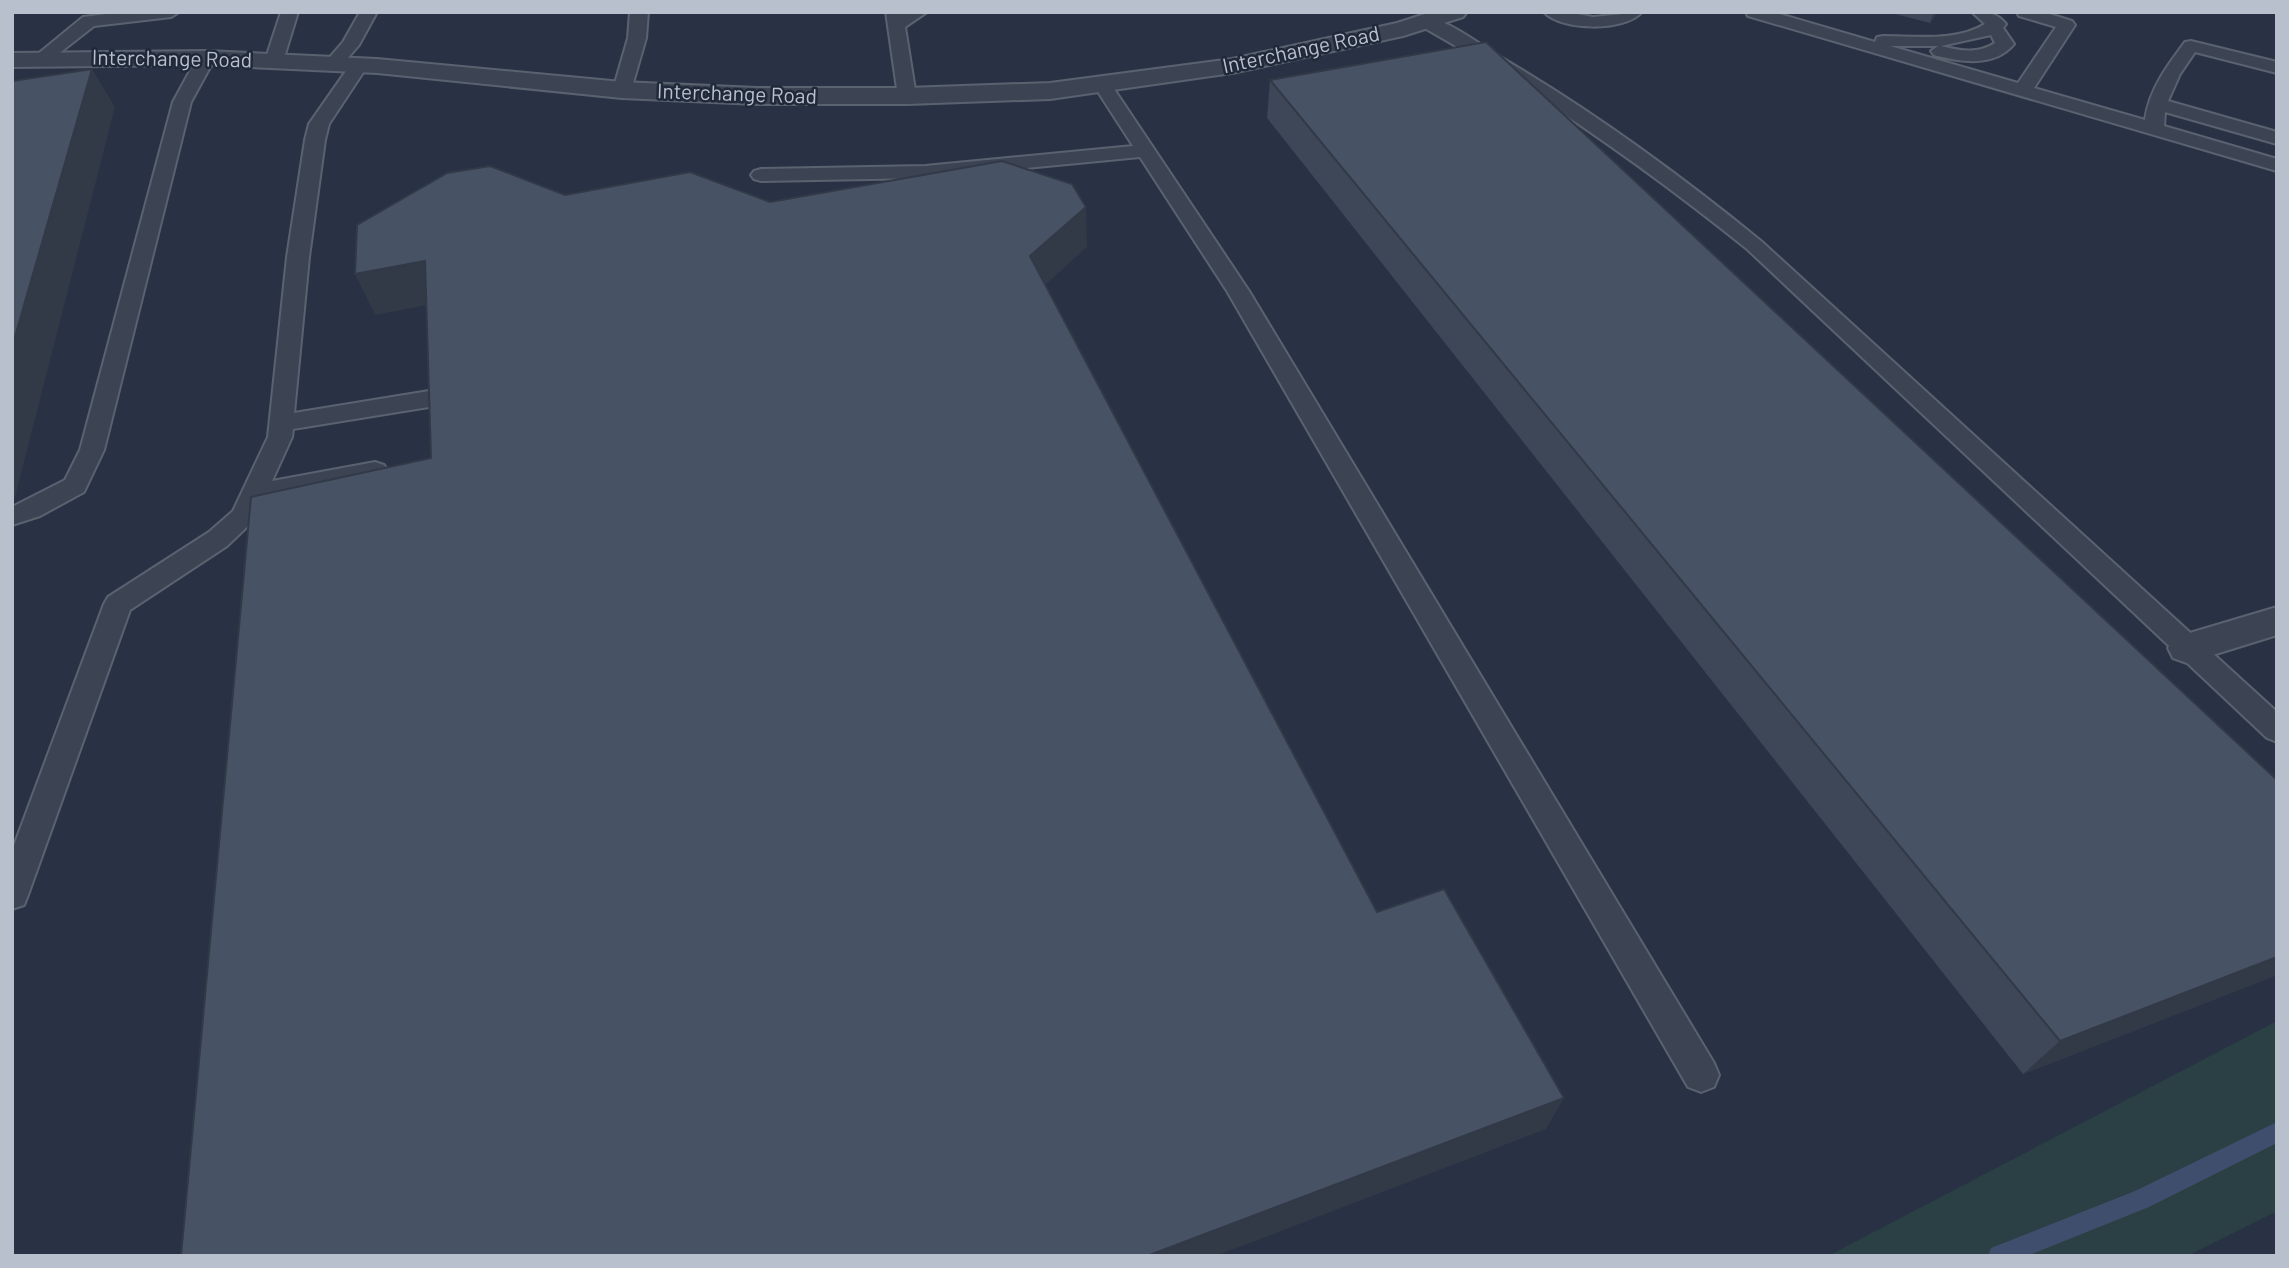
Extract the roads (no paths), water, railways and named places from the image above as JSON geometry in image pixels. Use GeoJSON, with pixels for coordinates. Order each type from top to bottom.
{"type":"FeatureCollection","features":[{"type":"Feature","properties":{"kind":"street","name":"Interchange Road"},"geometry":{"type":"LineString","coordinates":[[12,60],[206,58],[359,65],[622,90],[757,96],[907,96],[1050,91],[1232,66],[1404,29],[1455,12]]}},
{"type":"Feature","properties":{"kind":"street"},"geometry":{"type":"LineString","coordinates":[[2187,648],[2277,621]]}},
{"type":"Feature","properties":{"kind":"lane"},"geometry":{"type":"LineString","coordinates":[[42,58],[89,21],[171,12]]}},
{"type":"Feature","properties":{"kind":"lane"},"geometry":{"type":"LineString","coordinates":[[274,61],[290,12]]}},
{"type":"Feature","properties":{"kind":"lane"},"geometry":{"type":"LineString","coordinates":[[333,64],[350,45],[369,12]]}},
{"type":"Feature","properties":{"kind":"lane"},"geometry":{"type":"LineString","coordinates":[[622,90],[637,38],[639,12]]}},
{"type":"Feature","properties":{"kind":"lane"},"geometry":{"type":"LineString","coordinates":[[907,96],[895,18],[919,12]]}},
{"type":"Feature","properties":{"kind":"lane"},"geometry":{"type":"LineString","coordinates":[[1552,12],[1591,23],[1622,19],[1634,12]]}},
{"type":"Feature","properties":{"kind":"lane"},"geometry":{"type":"LineString","coordinates":[[1754,12],[2277,165]]}},
{"type":"Feature","properties":{"kind":"lane"},"geometry":{"type":"LineString","coordinates":[[1855,41],[1901,40],[1948,53],[1982,57],[2005,44],[1993,27],[1997,24],[1980,12]]}},
{"type":"Feature","properties":{"kind":"lane"},"geometry":{"type":"LineString","coordinates":[[2023,90],[2066,25],[2025,12]]}},
{"type":"Feature","properties":{"kind":"lane"},"geometry":{"type":"LineString","coordinates":[[1427,22],[1484,52],[1683,186],[1744,237],[2277,730]]}},
{"type":"Feature","properties":{"kind":"lane"},"geometry":{"type":"LineString","coordinates":[[2154,128],[2157,104],[2166,80],[2191,46],[2277,68]]}},
{"type":"Feature","properties":{"kind":"lane"},"geometry":{"type":"LineString","coordinates":[[12,516],[31,510],[75,486],[92,450],[182,102],[206,58]]}},
{"type":"Feature","properties":{"kind":"lane"},"geometry":{"type":"LineString","coordinates":[[12,894],[118,604],[218,539],[243,516],[280,437],[298,257],[315,140],[319,124],[359,65]]}},
{"type":"Feature","properties":{"kind":"lane"},"geometry":{"type":"LineString","coordinates":[[1102,84],[1238,292],[1701,1075]]}},
{"type":"Feature","properties":{"kind":"lane"},"geometry":{"type":"LineString","coordinates":[[2157,104],[2277,138]]}},
{"type":"Feature","properties":{"kind":"lane"},"geometry":{"type":"LineString","coordinates":[[761,175],[925,172],[1146,151]]}},
{"type":"Feature","properties":{"kind":"lane"},"geometry":{"type":"LineString","coordinates":[[281,423],[435,398]]}},
{"type":"Feature","properties":{"kind":"lane"},"geometry":{"type":"LineString","coordinates":[[254,493],[405,466]]}},
{"type":"Feature","properties":{"kind":"waterway"},"geometry":{"type":"LineString","coordinates":[[1999,1256],[2141,1199],[2277,1132]]}}]}
